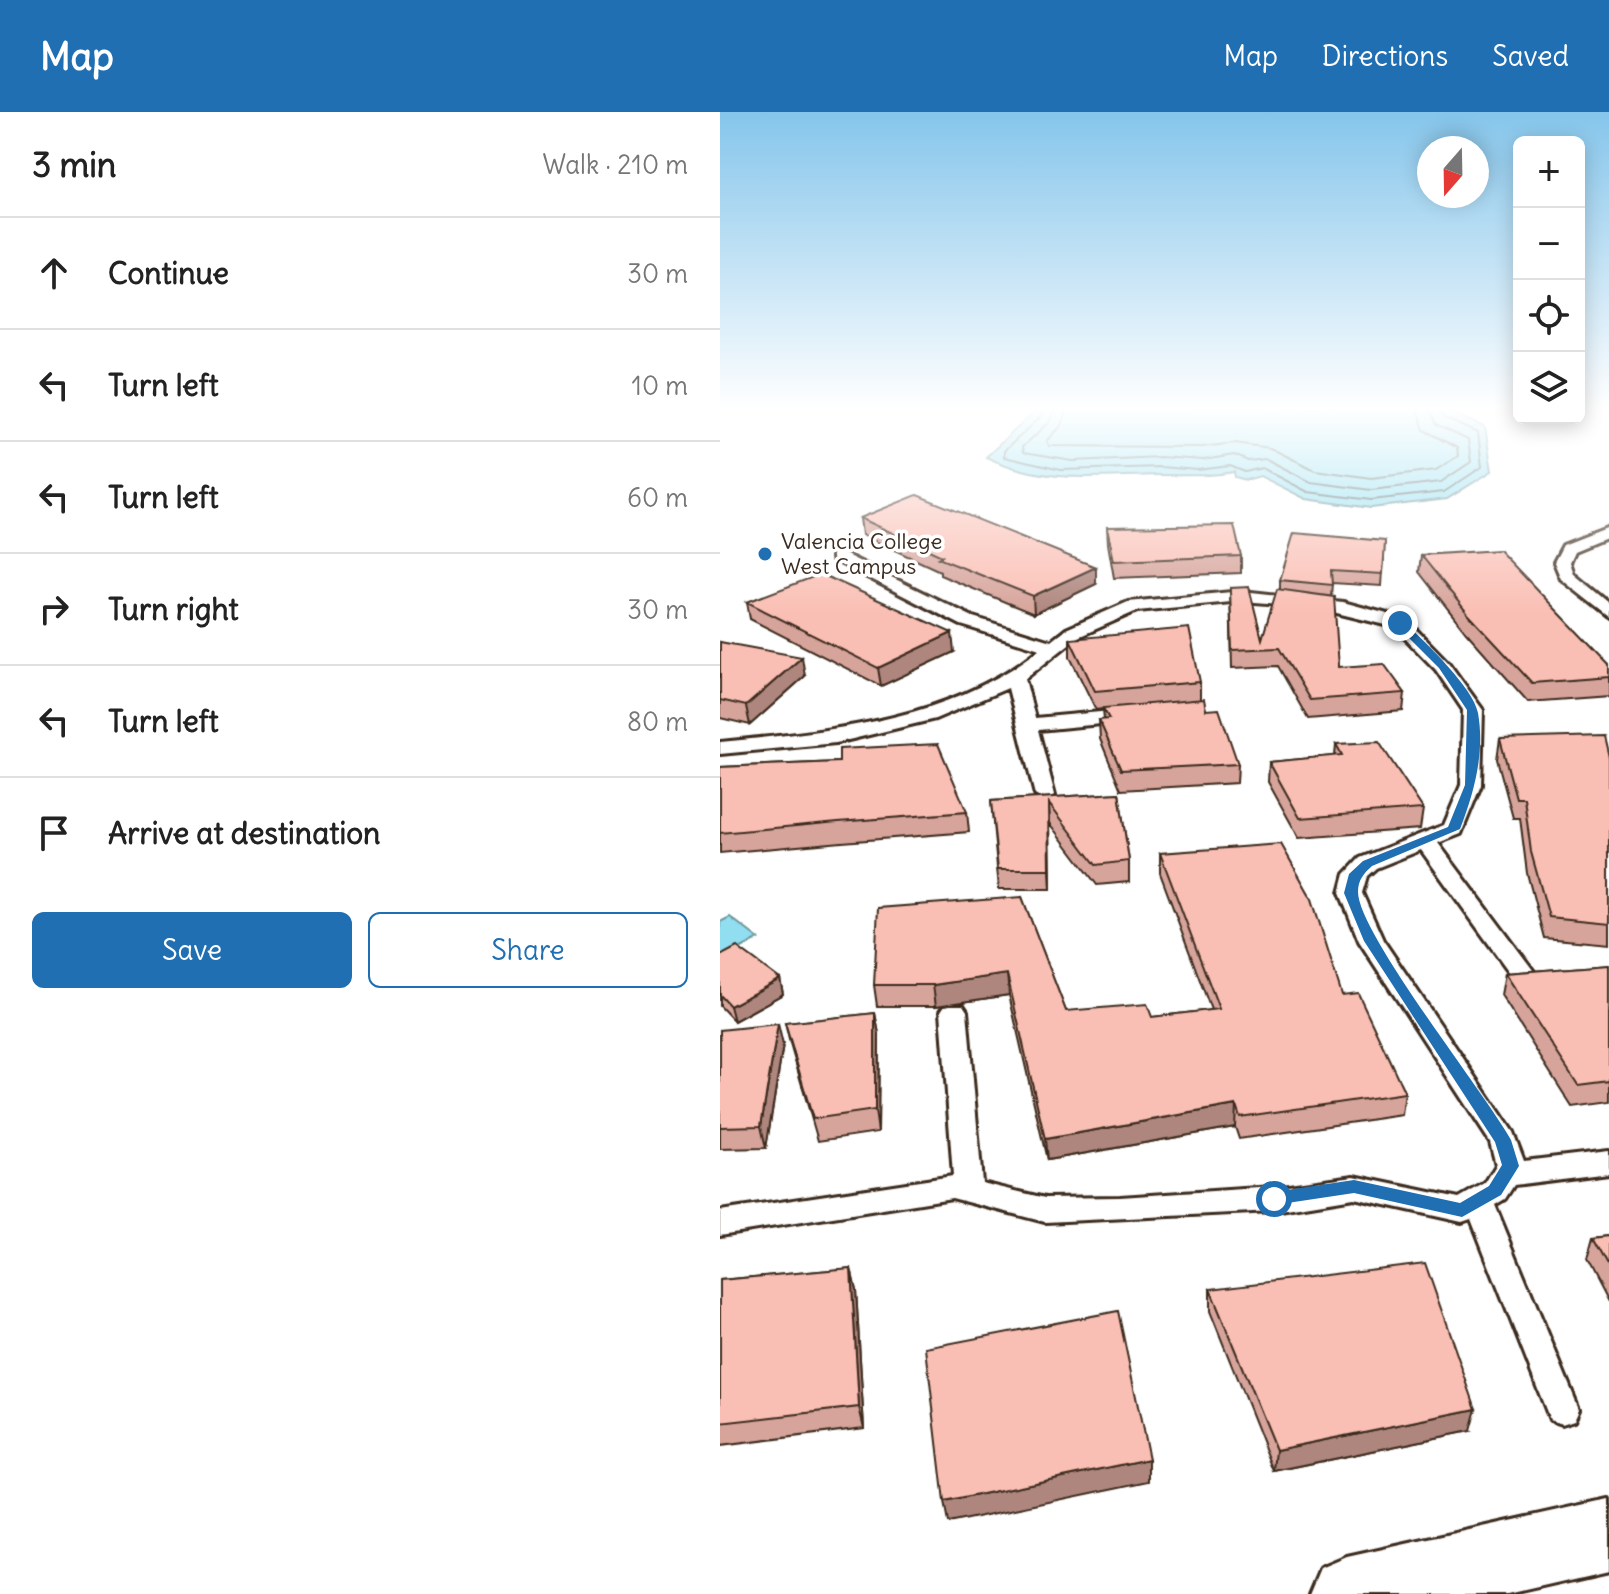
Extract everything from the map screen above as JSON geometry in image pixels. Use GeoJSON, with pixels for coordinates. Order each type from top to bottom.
{"type":"FeatureCollection","features":[{"type":"Feature","properties":{"kind":"street"},"geometry":{"type":"LineString","coordinates":[[1347,1594],[1609,1535]]}},
{"type":"Feature","properties":{"kind":"lane"},"geometry":{"type":"LineString","coordinates":[[1609,532],[1569,548],[1562,562],[1567,576],[1609,612]]}},
{"type":"Feature","properties":{"kind":"lane"},"geometry":{"type":"LineString","coordinates":[[838,556],[967,621],[1055,648]]}},
{"type":"Feature","properties":{"kind":"lane"},"geometry":{"type":"LineString","coordinates":[[720,748],[836,737],[928,715],[1015,678],[1072,633],[1134,606],[1242,596],[1308,601],[1400,623],[1442,666],[1473,710],[1471,785],[1453,829],[1427,843],[1368,863],[1356,874],[1351,893],[1371,941],[1503,1140],[1511,1166],[1495,1191],[1462,1210],[1354,1187],[1274,1199],[1120,1209],[1045,1210],[952,1187],[720,1223]]}},
{"type":"Feature","properties":{"kind":"lane"},"geometry":{"type":"LineString","coordinates":[[1015,678],[1045,795]]}},
{"type":"Feature","properties":{"kind":"lane"},"geometry":{"type":"LineString","coordinates":[[1027,725],[1159,713]]}},
{"type":"Feature","properties":{"kind":"lane"},"geometry":{"type":"LineString","coordinates":[[1427,843],[1524,974]]}},
{"type":"Feature","properties":{"kind":"lane"},"geometry":{"type":"LineString","coordinates":[[954,1011],[968,1190]]}},
{"type":"Feature","properties":{"kind":"lane"},"geometry":{"type":"LineString","coordinates":[[1505,1175],[1609,1162]]}},
{"type":"Feature","properties":{"kind":"lane"},"geometry":{"type":"LineString","coordinates":[[1478,1200],[1562,1409]]}},
{"type":"Feature","properties":{"kind":"water"},"geometry":{"type":"Polygon","coordinates":[[[1235,476],[1259,476],[1246,480],[1235,476]]]}},
{"type":"Feature","properties":{"kind":"water"},"geometry":{"type":"Polygon","coordinates":[[[1260,476],[1484,476],[1447,499],[1371,508],[1306,499],[1260,476]]]}},
{"type":"Feature","properties":{"kind":"water"},"geometry":{"type":"Polygon","coordinates":[[[730,917],[759,939],[720,959],[720,922],[730,917]]]}},
{"type":"Feature","properties":{"kind":"building"},"geometry":{"type":"Polygon","coordinates":[[[917,495],[1096,567],[1033,596],[938,558],[942,556],[860,518],[917,495]]]}},
{"type":"Feature","properties":{"kind":"building"},"geometry":{"type":"Polygon","coordinates":[[[1234,525],[1241,556],[1114,561],[1107,527],[1234,525]]]}},
{"type":"Feature","properties":{"kind":"building"},"geometry":{"type":"Polygon","coordinates":[[[1294,533],[1385,541],[1383,574],[1331,571],[1332,585],[1280,580],[1294,533]]]}},
{"type":"Feature","properties":{"kind":"building"},"geometry":{"type":"Polygon","coordinates":[[[1499,550],[1609,665],[1609,677],[1532,683],[1469,615],[1421,555],[1499,550]]]}},
{"type":"Feature","properties":{"kind":"building"},"geometry":{"type":"Polygon","coordinates":[[[821,574],[952,633],[878,668],[747,602],[821,574]]]}},
{"type":"Feature","properties":{"kind":"building"},"geometry":{"type":"Polygon","coordinates":[[[1249,587],[1262,639],[1277,589],[1334,597],[1339,667],[1384,664],[1405,693],[1310,700],[1279,648],[1232,650],[1230,588],[1249,587]]]}},
{"type":"Feature","properties":{"kind":"building"},"geometry":{"type":"Polygon","coordinates":[[[1189,628],[1200,682],[1095,691],[1070,639],[1189,628]]]}},
{"type":"Feature","properties":{"kind":"building"},"geometry":{"type":"Polygon","coordinates":[[[720,642],[802,657],[746,706],[720,700],[720,642]]]}},
{"type":"Feature","properties":{"kind":"building"},"geometry":{"type":"Polygon","coordinates":[[[1204,699],[1206,710],[1219,709],[1238,764],[1121,770],[1099,720],[1109,719],[1103,708],[1204,699]]]}},
{"type":"Feature","properties":{"kind":"building"},"geometry":{"type":"Polygon","coordinates":[[[1604,736],[1609,757],[1609,923],[1549,917],[1531,852],[1524,798],[1516,798],[1500,739],[1604,736]]]}},
{"type":"Feature","properties":{"kind":"building"},"geometry":{"type":"Polygon","coordinates":[[[1379,742],[1423,809],[1300,818],[1269,762],[1342,755],[1336,744],[1379,742]]]}},
{"type":"Feature","properties":{"kind":"building"},"geometry":{"type":"Polygon","coordinates":[[[938,744],[967,812],[720,833],[720,767],[839,762],[839,749],[938,744]]]}},
{"type":"Feature","properties":{"kind":"building"},"geometry":{"type":"Polygon","coordinates":[[[1119,793],[1129,861],[1096,865],[1049,803],[1050,869],[998,869],[991,801],[1119,793]]]}},
{"type":"Feature","properties":{"kind":"building"},"geometry":{"type":"Polygon","coordinates":[[[1281,844],[1312,899],[1342,995],[1358,993],[1405,1093],[1240,1117],[1236,1105],[1045,1139],[1007,974],[933,985],[874,985],[878,908],[1022,897],[1066,1011],[1147,1004],[1152,1017],[1219,1009],[1160,853],[1281,844]]]}},
{"type":"Feature","properties":{"kind":"building"},"geometry":{"type":"Polygon","coordinates":[[[737,947],[780,979],[730,1006],[720,995],[720,956],[737,947]]]}},
{"type":"Feature","properties":{"kind":"building"},"geometry":{"type":"Polygon","coordinates":[[[1609,965],[1609,1081],[1578,1085],[1505,973],[1609,965]]]}},
{"type":"Feature","properties":{"kind":"building"},"geometry":{"type":"Polygon","coordinates":[[[875,1013],[875,1110],[813,1119],[785,1023],[875,1013]]]}},
{"type":"Feature","properties":{"kind":"building"},"geometry":{"type":"Polygon","coordinates":[[[778,1024],[761,1126],[720,1127],[720,1030],[778,1024]]]}},
{"type":"Feature","properties":{"kind":"building"},"geometry":{"type":"Polygon","coordinates":[[[1609,1236],[1609,1267],[1593,1238],[1609,1236]]]}},
{"type":"Feature","properties":{"kind":"building"},"geometry":{"type":"Polygon","coordinates":[[[1425,1263],[1476,1409],[1276,1450],[1210,1289],[1425,1263]]]}},
{"type":"Feature","properties":{"kind":"building"},"geometry":{"type":"Polygon","coordinates":[[[851,1268],[859,1407],[720,1423],[720,1280],[851,1268]]]}},
{"type":"Feature","properties":{"kind":"building"},"geometry":{"type":"Polygon","coordinates":[[[1118,1311],[1149,1459],[944,1502],[926,1348],[1118,1311]]]}},
{"type":"Feature","properties":{"kind":"place","name":"Valencia College West Campus"},"geometry":{"type":"Point","coordinates":[765,554]}},
{"type":"Feature","properties":{"kind":"route"},"geometry":{"type":"LineString","coordinates":[[1274,1199],[1354,1187],[1462,1210],[1495,1191],[1511,1166],[1503,1140],[1371,941],[1351,893],[1356,874],[1368,863],[1427,843],[1453,829],[1471,785],[1473,710],[1442,666],[1400,623]]}}]}
